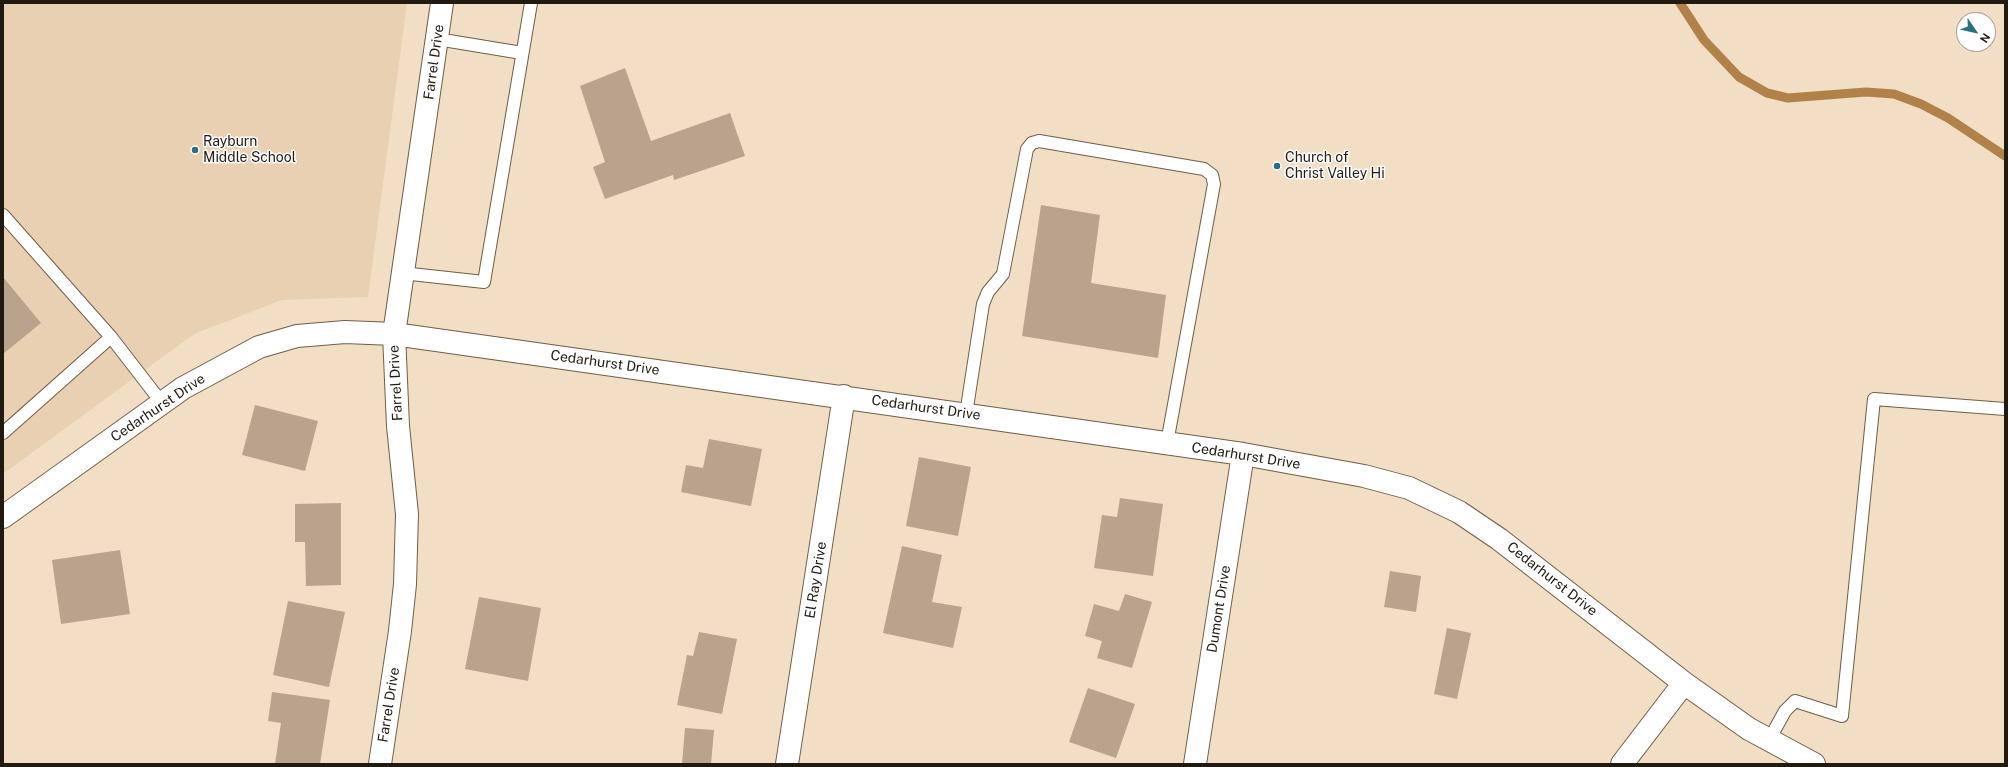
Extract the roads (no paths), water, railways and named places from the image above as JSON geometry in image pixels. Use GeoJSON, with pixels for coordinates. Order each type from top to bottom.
{"type":"FeatureCollection","features":[{"type":"Feature","properties":{"kind":"street","name":"Farrel Drive"},"geometry":{"type":"LineString","coordinates":[[380,764],[400,631],[405,584],[407,522],[398,426],[394,334],[442,3]]}},
{"type":"Feature","properties":{"kind":"street","name":"Cedarhurst Drive"},"geometry":{"type":"LineString","coordinates":[[3,517],[183,388],[258,347],[297,336],[345,332],[394,334],[844,396],[1243,454],[1372,478],[1409,488],[1459,512],[1499,538],[1684,683],[1749,729],[1814,764]]}},
{"type":"Feature","properties":{"kind":"street","name":"El Ray Drive"},"geometry":{"type":"LineString","coordinates":[[787,764],[844,396]]}},
{"type":"Feature","properties":{"kind":"street","name":"Dumont Drive"},"geometry":{"type":"LineString","coordinates":[[1195,764],[1243,454]]}},
{"type":"Feature","properties":{"kind":"street"},"geometry":{"type":"LineString","coordinates":[[1622,764],[1684,683]]}},
{"type":"Feature","properties":{"kind":"lane"},"geometry":{"type":"LineString","coordinates":[[402,273],[484,282],[530,3]]}},
{"type":"Feature","properties":{"kind":"lane"},"geometry":{"type":"LineString","coordinates":[[437,39],[522,52]]}},
{"type":"Feature","properties":{"kind":"lane"},"geometry":{"type":"LineString","coordinates":[[966,414],[983,304],[988,292],[1003,274],[1027,149],[1032,143],[1039,140],[1204,169],[1212,175],[1214,184],[1167,443]]}},
{"type":"Feature","properties":{"kind":"lane"},"geometry":{"type":"LineString","coordinates":[[3,215],[112,337],[162,403]]}},
{"type":"Feature","properties":{"kind":"lane"},"geometry":{"type":"LineString","coordinates":[[3,432],[112,337]]}},
{"type":"Feature","properties":{"kind":"lane"},"geometry":{"type":"LineString","coordinates":[[1768,740],[1785,711],[1794,701],[1842,716],[1874,399],[2005,409]]}},
{"type":"Feature","properties":{"kind":"waterway"},"geometry":{"type":"LineString","coordinates":[[1680,3],[1704,40],[1739,77],[1767,93],[1788,98],[1866,92],[1894,94],[1921,104],[1948,118],[2005,156]]}},
{"type":"Feature","properties":{"kind":"place","name":"Rayburn Middle School"},"geometry":{"type":"Point","coordinates":[195,150]}},
{"type":"Feature","properties":{"kind":"place","name":"Church of Christ Valley Hi"},"geometry":{"type":"Point","coordinates":[1277,166]}}]}
